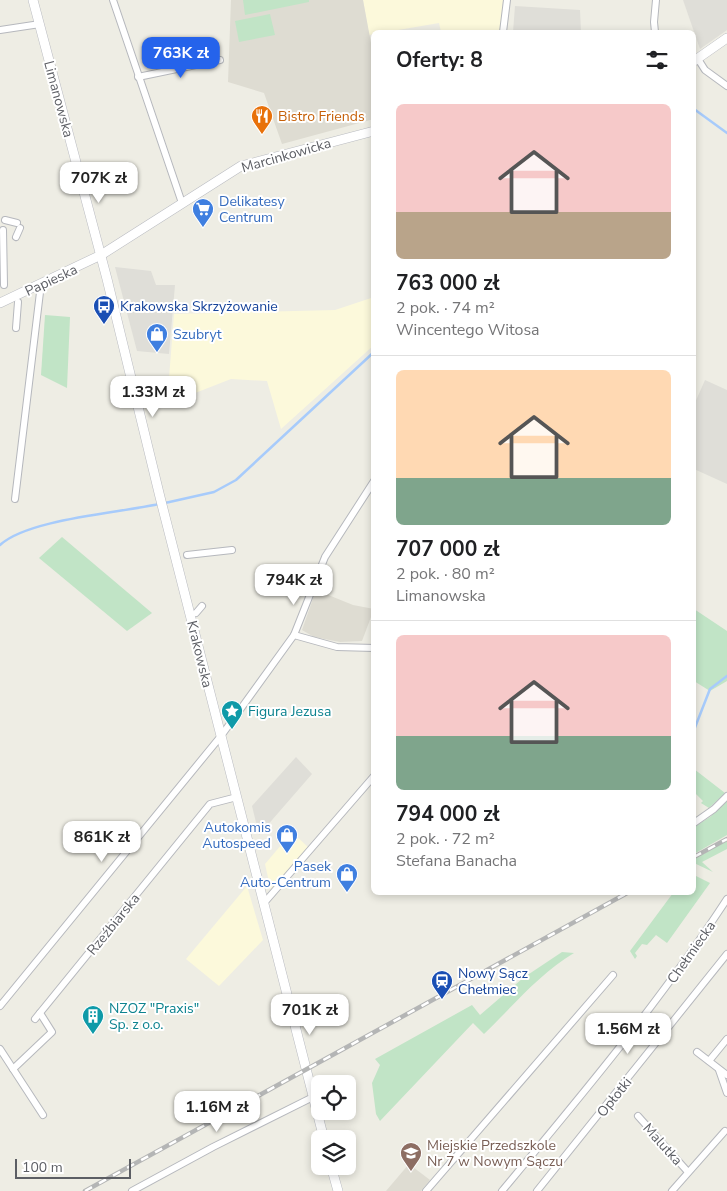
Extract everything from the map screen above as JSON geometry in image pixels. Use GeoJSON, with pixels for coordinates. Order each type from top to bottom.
{"type":"FeatureCollection","features":[{"type":"Feature","properties":{"kind":"main road","name":"Limanowska"},"geometry":{"type":"LineString","coordinates":[[33,0],[101,255]]}},
{"type":"Feature","properties":{"kind":"main road"},"geometry":{"type":"LineString","coordinates":[[696,60],[727,38]]}},
{"type":"Feature","properties":{"kind":"main road","name":"Marcinkowicka"},"geometry":{"type":"LineString","coordinates":[[101,255],[242,166],[371,132]]}},
{"type":"Feature","properties":{"kind":"main road","name":"Papieska"},"geometry":{"type":"LineString","coordinates":[[0,303],[101,255]]}},
{"type":"Feature","properties":{"kind":"main road","name":"Krakowska"},"geometry":{"type":"LineString","coordinates":[[101,255],[163,508],[311,1089]]}},
{"type":"Feature","properties":{"kind":"main road"},"geometry":{"type":"LineString","coordinates":[[334,1175],[338,1191]]}},
{"type":"Feature","properties":{"kind":"street"},"geometry":{"type":"LineString","coordinates":[[113,0],[182,203]]}},
{"type":"Feature","properties":{"kind":"street"},"geometry":{"type":"LineString","coordinates":[[503,30],[507,0]]}},
{"type":"Feature","properties":{"kind":"street"},"geometry":{"type":"LineString","coordinates":[[656,0],[654,22],[656,30]]}},
{"type":"Feature","properties":{"kind":"street"},"geometry":{"type":"LineString","coordinates":[[0,30],[40,24]]}},
{"type":"Feature","properties":{"kind":"street"},"geometry":{"type":"LineString","coordinates":[[138,77],[220,60]]}},
{"type":"Feature","properties":{"kind":"street"},"geometry":{"type":"LineString","coordinates":[[696,60],[705,70],[727,86]]}},
{"type":"Feature","properties":{"kind":"street"},"geometry":{"type":"LineString","coordinates":[[5,220],[19,225],[16,237]]}},
{"type":"Feature","properties":{"kind":"street"},"geometry":{"type":"LineString","coordinates":[[3,230],[4,285]]}},
{"type":"Feature","properties":{"kind":"street"},"geometry":{"type":"LineString","coordinates":[[15,499],[41,284]]}},
{"type":"Feature","properties":{"kind":"street"},"geometry":{"type":"LineString","coordinates":[[16,328],[18,302]]}},
{"type":"Feature","properties":{"kind":"street"},"geometry":{"type":"LineString","coordinates":[[0,1006],[221,736],[294,635],[325,557],[371,486]]}},
{"type":"Feature","properties":{"kind":"street"},"geometry":{"type":"LineString","coordinates":[[187,554],[232,550]]}},
{"type":"Feature","properties":{"kind":"street"},"geometry":{"type":"LineString","coordinates":[[196,613],[202,606]]}},
{"type":"Feature","properties":{"kind":"street"},"geometry":{"type":"LineString","coordinates":[[294,635],[337,647],[371,648]]}},
{"type":"Feature","properties":{"kind":"street"},"geometry":{"type":"LineString","coordinates":[[264,904],[371,779]]}},
{"type":"Feature","properties":{"kind":"street"},"geometry":{"type":"LineString","coordinates":[[696,822],[727,796]]}},
{"type":"Feature","properties":{"kind":"street","name":"Rzeźbiarska"},"geometry":{"type":"LineString","coordinates":[[35,1019],[210,804],[237,797]]}},
{"type":"Feature","properties":{"kind":"street","name":"Chełmiecka"},"geometry":{"type":"LineString","coordinates":[[502,1191],[627,1040],[691,954],[727,899]]}},
{"type":"Feature","properties":{"kind":"street","name":"Opłotki"},"geometry":{"type":"LineString","coordinates":[[537,1191],[727,954]]}},
{"type":"Feature","properties":{"kind":"street"},"geometry":{"type":"LineString","coordinates":[[426,1191],[613,975]]}},
{"type":"Feature","properties":{"kind":"street"},"geometry":{"type":"LineString","coordinates":[[13,1068],[52,1032],[40,1013]]}},
{"type":"Feature","properties":{"kind":"street"},"geometry":{"type":"LineString","coordinates":[[709,1061],[727,1039]]}},
{"type":"Feature","properties":{"kind":"street"},"geometry":{"type":"LineString","coordinates":[[0,1049],[43,1115]]}},
{"type":"Feature","properties":{"kind":"street"},"geometry":{"type":"LineString","coordinates":[[697,1052],[727,1075]]}},
{"type":"Feature","properties":{"kind":"street"},"geometry":{"type":"LineString","coordinates":[[719,1070],[727,1093]]}},
{"type":"Feature","properties":{"kind":"street"},"geometry":{"type":"LineString","coordinates":[[132,1191],[213,1147],[311,1098]]}},
{"type":"Feature","properties":{"kind":"street","name":"Malutka"},"geometry":{"type":"LineString","coordinates":[[638,1116],[688,1172]]}},
{"type":"Feature","properties":{"kind":"street"},"geometry":{"type":"LineString","coordinates":[[672,1191],[726,1131]]}},
{"type":"Feature","properties":{"kind":"shaded area"},"geometry":{"type":"Polygon","coordinates":[[[231,0],[363,0],[371,43],[371,120],[282,144],[264,93],[228,82],[231,0]]]}},
{"type":"Feature","properties":{"kind":"shaded area"},"geometry":{"type":"Polygon","coordinates":[[[363,0],[503,0],[500,30],[441,30],[439,23],[398,30],[371,30],[371,35],[369,35],[363,0]]]}},
{"type":"Feature","properties":{"kind":"shaded area"},"geometry":{"type":"Polygon","coordinates":[[[683,0],[727,0],[727,30],[700,49],[696,37],[696,30],[693,30],[683,0]]]}},
{"type":"Feature","properties":{"kind":"shaded area"},"geometry":{"type":"Polygon","coordinates":[[[515,6],[580,10],[581,30],[513,30],[515,6]]]}},
{"type":"Feature","properties":{"kind":"shaded area"},"geometry":{"type":"Polygon","coordinates":[[[115,267],[151,271],[156,285],[175,285],[169,354],[137,351],[115,267]]]}},
{"type":"Feature","properties":{"kind":"shaded area"},"geometry":{"type":"Polygon","coordinates":[[[371,298],[371,348],[281,429],[267,381],[231,379],[167,404],[174,314],[335,310],[371,298]]]}},
{"type":"Feature","properties":{"kind":"shaded area"},"geometry":{"type":"Polygon","coordinates":[[[705,380],[727,390],[727,484],[696,470],[696,400],[705,380]]]}},
{"type":"Feature","properties":{"kind":"shaded area"},"geometry":{"type":"Polygon","coordinates":[[[316,590],[353,605],[371,608],[371,617],[362,641],[340,642],[314,637],[302,630],[316,590]]]}},
{"type":"Feature","properties":{"kind":"shaded area"},"geometry":{"type":"Polygon","coordinates":[[[296,757],[312,774],[259,835],[252,806],[296,757]]]}},
{"type":"Feature","properties":{"kind":"shaded area"},"geometry":{"type":"Polygon","coordinates":[[[292,832],[308,847],[271,891],[265,864],[292,832]]]}},
{"type":"Feature","properties":{"kind":"shaded area"},"geometry":{"type":"Polygon","coordinates":[[[247,886],[263,940],[219,986],[186,959],[247,886]]]}},
{"type":"Feature","properties":{"kind":"shaded area","name":"Miejskie Przedszkole Nr 7 w Nowym Sączu"},"geometry":{"type":"Polygon","coordinates":[[[409,1164],[430,1180],[421,1191],[386,1191],[409,1164]]]}},
{"type":"Feature","properties":{"kind":"green space"},"geometry":{"type":"Polygon","coordinates":[[[243,0],[309,0],[309,2],[245,15],[243,0]]]}},
{"type":"Feature","properties":{"kind":"green space"},"geometry":{"type":"Polygon","coordinates":[[[270,14],[275,35],[239,42],[235,21],[270,14]]]}},
{"type":"Feature","properties":{"kind":"green space"},"geometry":{"type":"Polygon","coordinates":[[[45,315],[70,317],[67,388],[41,375],[45,315]]]}},
{"type":"Feature","properties":{"kind":"green space"},"geometry":{"type":"Polygon","coordinates":[[[62,537],[152,613],[127,631],[39,558],[62,537]]]}},
{"type":"Feature","properties":{"kind":"green space"},"geometry":{"type":"Polygon","coordinates":[[[696,610],[727,631],[727,681],[710,691],[696,682],[696,610]]]}},
{"type":"Feature","properties":{"kind":"green space"},"geometry":{"type":"Polygon","coordinates":[[[696,771],[725,793],[709,808],[701,803],[703,801],[696,794],[696,771]]]}},
{"type":"Feature","properties":{"kind":"green space"},"geometry":{"type":"Polygon","coordinates":[[[727,801],[727,835],[696,853],[696,826],[710,817],[727,801]]]}},
{"type":"Feature","properties":{"kind":"green space"},"geometry":{"type":"Polygon","coordinates":[[[727,841],[727,849],[702,862],[713,872],[696,864],[696,858],[727,841]]]}},
{"type":"Feature","properties":{"kind":"green space"},"geometry":{"type":"Polygon","coordinates":[[[696,876],[710,883],[667,943],[656,935],[647,945],[642,944],[635,953],[637,956],[635,959],[630,951],[672,895],[696,895],[696,876]]]}},
{"type":"Feature","properties":{"kind":"green space"},"geometry":{"type":"Polygon","coordinates":[[[562,952],[574,953],[538,980],[484,1034],[473,1023],[380,1121],[376,1114],[372,1083],[380,1065],[375,1059],[472,1005],[480,1015],[523,978],[562,952]]]}},
{"type":"Feature","properties":{"kind":"waterway"},"geometry":{"type":"LineString","coordinates":[[696,110],[727,133]]}},
{"type":"Feature","properties":{"kind":"waterway"},"geometry":{"type":"LineString","coordinates":[[165,503],[214,492],[236,480],[371,355]]}},
{"type":"Feature","properties":{"kind":"waterway"},"geometry":{"type":"LineString","coordinates":[[0,545],[13,536],[52,523],[159,504]]}},
{"type":"Feature","properties":{"kind":"waterway"},"geometry":{"type":"LineString","coordinates":[[696,725],[710,689],[727,676]]}},
{"type":"Feature","properties":{"kind":"railway"},"geometry":{"type":"LineString","coordinates":[[696,856],[727,839]]}},
{"type":"Feature","properties":{"kind":"railway"},"geometry":{"type":"LineString","coordinates":[[85,1191],[624,895]]}},
{"type":"Feature","properties":{"kind":"place","name":"Bistro Friends"},"geometry":{"type":"Point","coordinates":[262,135]}},
{"type":"Feature","properties":{"kind":"place","name":"Delikatesy Centrum"},"geometry":{"type":"Point","coordinates":[203,228]}},
{"type":"Feature","properties":{"kind":"place","name":"Krakowska Skrzyżowanie"},"geometry":{"type":"Point","coordinates":[104,325]}},
{"type":"Feature","properties":{"kind":"place","name":"Szubryt"},"geometry":{"type":"Point","coordinates":[157,353]}},
{"type":"Feature","properties":{"kind":"place","name":"Figura Jezusa"},"geometry":{"type":"Point","coordinates":[232,730]}},
{"type":"Feature","properties":{"kind":"place","name":"Autokomis Autospeed"},"geometry":{"type":"Point","coordinates":[287,854]}},
{"type":"Feature","properties":{"kind":"place","name":"Pasek Auto-Centrum"},"geometry":{"type":"Point","coordinates":[347,893]}},
{"type":"Feature","properties":{"kind":"place","name":"Nowy Sącz Chełmiec"},"geometry":{"type":"Point","coordinates":[442,1000]}},
{"type":"Feature","properties":{"kind":"place","name":"NZOZ \"Praxis\" Sp. z o.o."},"geometry":{"type":"Point","coordinates":[93,1035]}},
{"type":"Feature","properties":{"kind":"place","name":"Miejskie Przedszkole Nr 7 w Nowym Sączu"},"geometry":{"type":"Point","coordinates":[411,1172]}}]}
